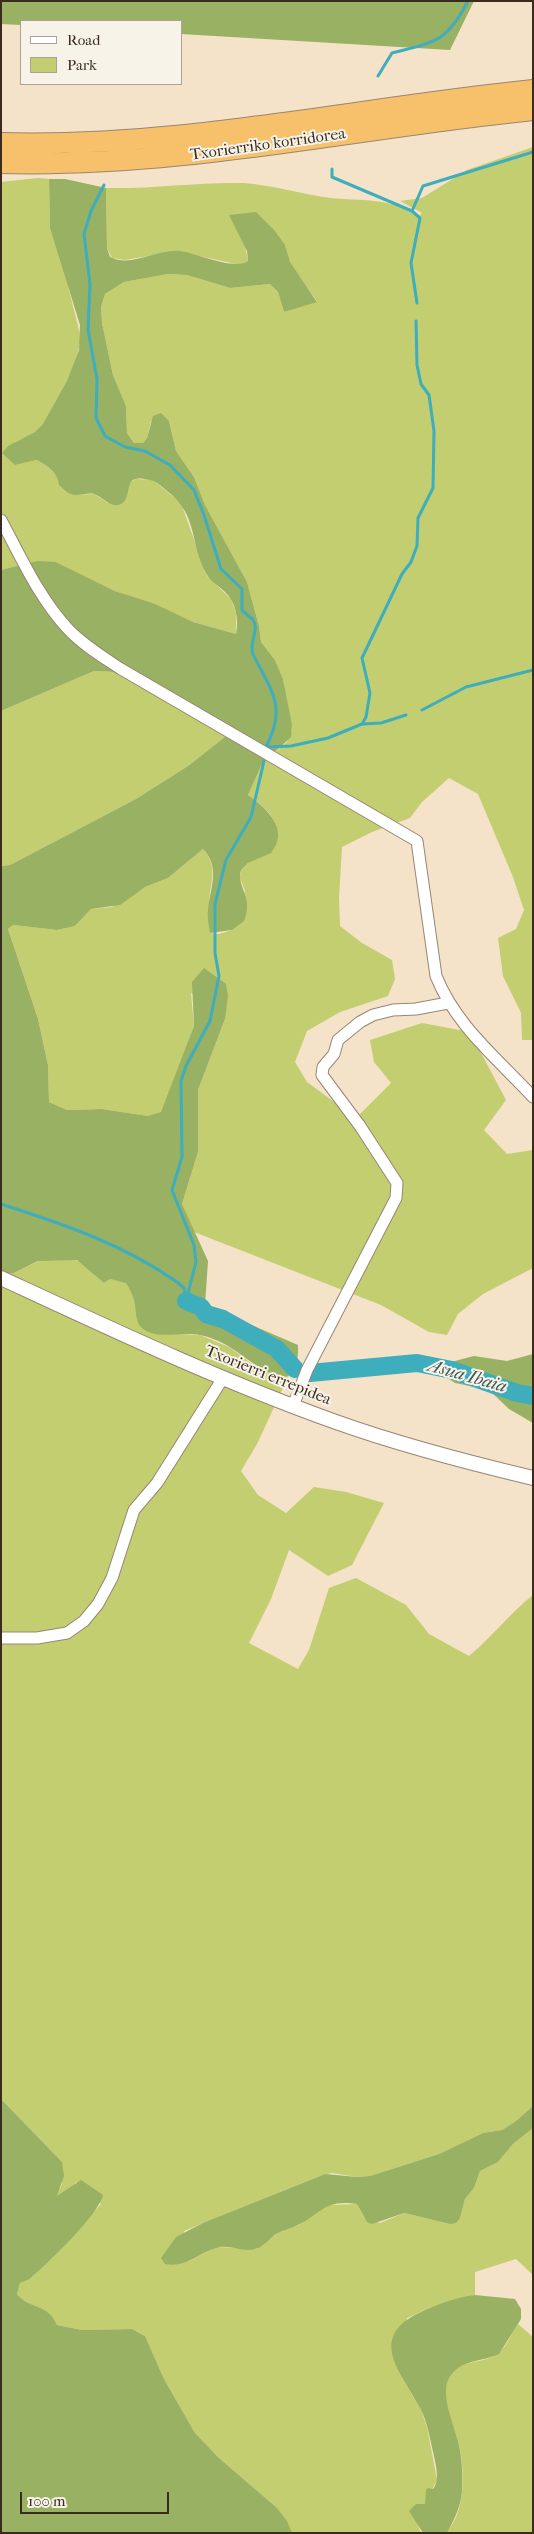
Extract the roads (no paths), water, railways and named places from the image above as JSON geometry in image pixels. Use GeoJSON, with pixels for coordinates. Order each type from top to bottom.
{"type":"FeatureCollection","features":[{"type":"Feature","properties":{"kind":"highway","name":"Txorierriko korridorea"},"geometry":{"type":"LineString","coordinates":[[1,143],[86,143],[175,138],[533,90]]}},
{"type":"Feature","properties":{"kind":"highway","name":"Txorierriko korridorea"},"geometry":{"type":"LineString","coordinates":[[1,163],[87,163],[176,157],[533,110]]}},
{"type":"Feature","properties":{"kind":"street"},"geometry":{"type":"LineString","coordinates":[[1,520],[45,600],[68,630],[91,649],[121,669],[417,841],[436,976],[448,1004],[466,1028],[533,1097]]}},
{"type":"Feature","properties":{"kind":"street"},"geometry":{"type":"LineString","coordinates":[[293,1406],[307,1370],[347,1297],[396,1198],[398,1189],[397,1182],[360,1126],[322,1074],[323,1067],[334,1054],[338,1040],[360,1022],[373,1015],[448,1004]]}},
{"type":"Feature","properties":{"kind":"street","name":"Txorierri errepidea"},"geometry":{"type":"LineString","coordinates":[[1,1278],[224,1378],[293,1406],[389,1440],[533,1478]]}},
{"type":"Feature","properties":{"kind":"street"},"geometry":{"type":"LineString","coordinates":[[1,1638],[36,1638],[67,1633],[84,1621],[98,1604],[112,1578],[134,1510],[157,1483],[224,1378]]}},
{"type":"Feature","properties":{"kind":"waterway"},"geometry":{"type":"LineString","coordinates":[[378,76],[392,53],[429,43],[446,33],[468,1]]}},
{"type":"Feature","properties":{"kind":"waterway"},"geometry":{"type":"LineString","coordinates":[[417,303],[411,263],[420,218],[412,211],[423,186],[533,152]]}},
{"type":"Feature","properties":{"kind":"waterway"},"geometry":{"type":"LineString","coordinates":[[332,169],[332,177],[412,211]]}},
{"type":"Feature","properties":{"kind":"waterway"},"geometry":{"type":"LineString","coordinates":[[104,185],[91,211],[84,234],[90,284],[88,330],[97,379],[96,418],[105,436],[125,447],[145,451],[170,465],[194,490],[221,569],[242,589],[242,610],[255,624],[252,650],[270,688],[276,709],[276,720],[266,747]]}},
{"type":"Feature","properties":{"kind":"waterway"},"geometry":{"type":"LineString","coordinates":[[266,747],[291,746],[328,738],[362,724],[366,717],[370,693],[362,658],[402,574],[411,562],[417,546],[418,518],[433,488],[434,431],[429,395],[421,384],[417,365],[416,321]]}},
{"type":"Feature","properties":{"kind":"waterway"},"geometry":{"type":"LineString","coordinates":[[422,710],[466,687],[533,670]]}},
{"type":"Feature","properties":{"kind":"waterway"},"geometry":{"type":"LineString","coordinates":[[363,724],[381,723],[406,715]]}},
{"type":"Feature","properties":{"kind":"waterway"},"geometry":{"type":"LineString","coordinates":[[186,1301],[196,1262],[194,1245],[172,1190],[182,1157],[181,1081],[186,1066],[210,1021],[219,976],[215,953],[215,904],[226,860],[251,817],[264,761]]}},
{"type":"Feature","properties":{"kind":"waterway"},"geometry":{"type":"LineString","coordinates":[[1,1204],[70,1227],[114,1246],[177,1282],[184,1288],[186,1297]]}},
{"type":"Feature","properties":{"kind":"waterway","name":"Asua Ibaia"},"geometry":{"type":"LineString","coordinates":[[186,1301],[201,1307],[206,1314],[223,1319],[277,1349],[295,1369]]}},
{"type":"Feature","properties":{"kind":"waterway","name":"Asua Ibaia"},"geometry":{"type":"LineString","coordinates":[[310,1373],[417,1363],[452,1370],[517,1393],[533,1396]]}}]}
